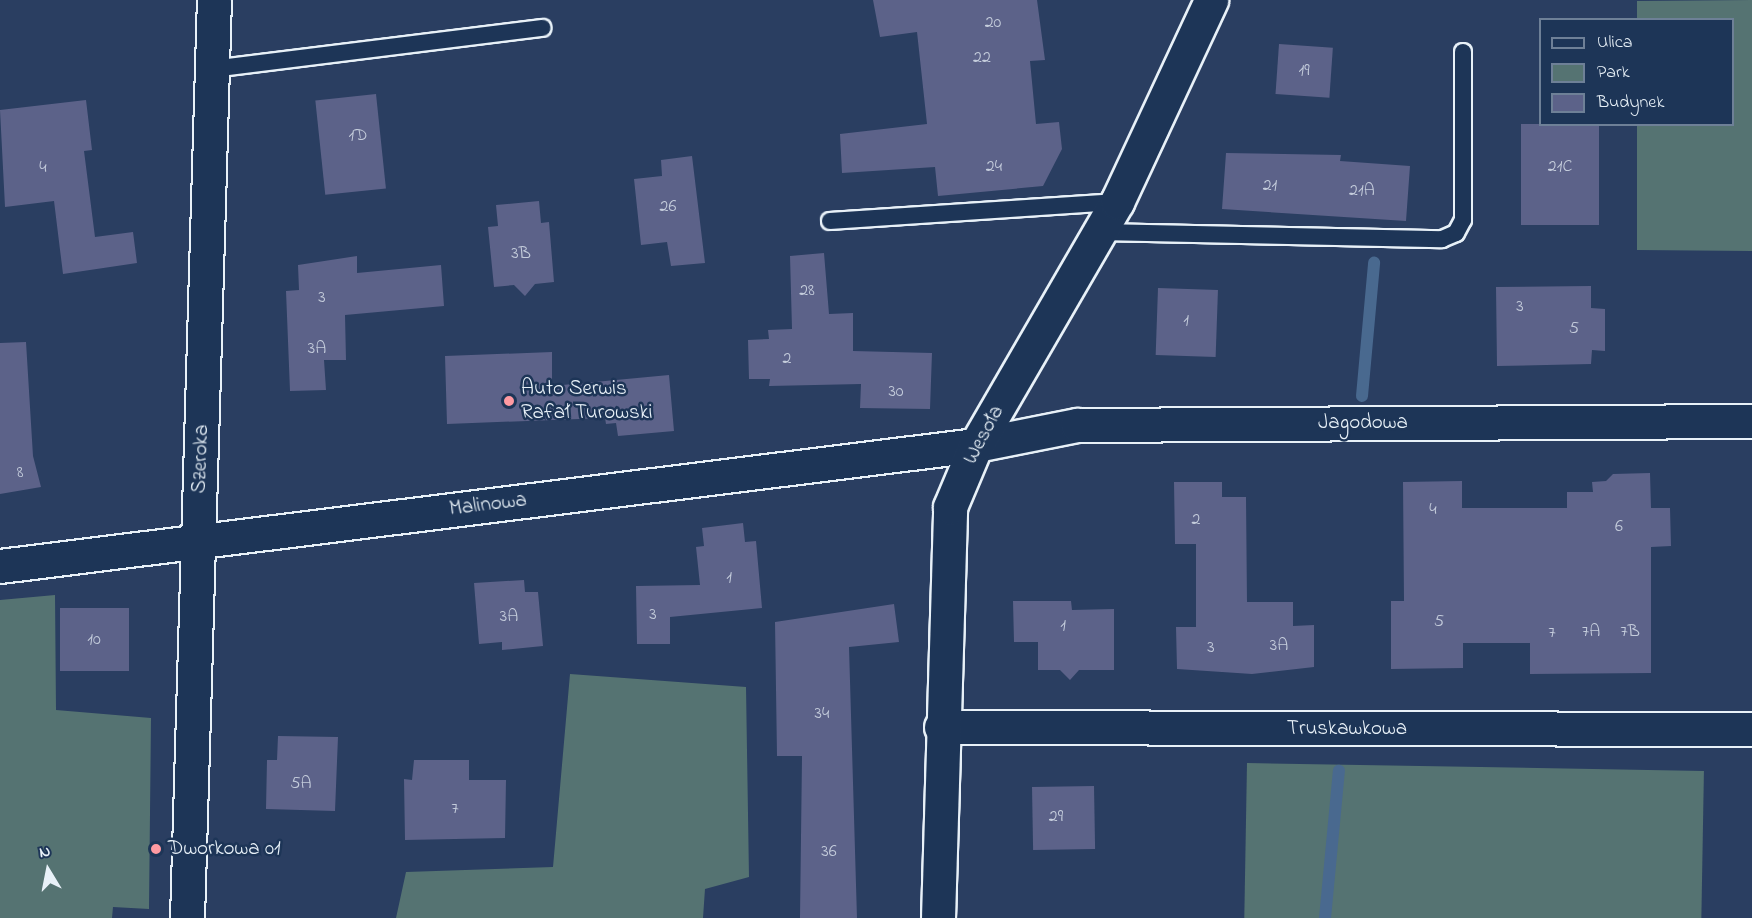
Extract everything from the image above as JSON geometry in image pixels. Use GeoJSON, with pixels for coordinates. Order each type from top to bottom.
{"type":"FeatureCollection","features":[{"type":"Feature","properties":{"kind":"street","name":"Szeroka"},"geometry":{"type":"LineString","coordinates":[[187,918],[214,0]]}},
{"type":"Feature","properties":{"kind":"street","name":"Wesoła"},"geometry":{"type":"LineString","coordinates":[[938,918],[941,727],[950,507],[976,445],[1117,202],[1210,0]]}},
{"type":"Feature","properties":{"kind":"street","name":"Jagodowa"},"geometry":{"type":"LineString","coordinates":[[976,445],[1077,425],[1752,421]]}},
{"type":"Feature","properties":{"kind":"street","name":"Malinowa"},"geometry":{"type":"LineString","coordinates":[[0,566],[976,445]]}},
{"type":"Feature","properties":{"kind":"street","name":"Truskawkowa"},"geometry":{"type":"LineString","coordinates":[[941,727],[1752,729]]}},
{"type":"Feature","properties":{"kind":"lane"},"geometry":{"type":"LineString","coordinates":[[212,69],[542,27]]}},
{"type":"Feature","properties":{"kind":"lane"},"geometry":{"type":"LineString","coordinates":[[1100,232],[1442,239],[1456,233],[1463,220],[1463,52]]}},
{"type":"Feature","properties":{"kind":"lane"},"geometry":{"type":"LineString","coordinates":[[830,221],[1117,202]]}},
{"type":"Feature","properties":{"kind":"green space"},"geometry":{"type":"Polygon","coordinates":[[[1752,0],[1752,251],[1637,250],[1637,126],[1734,126],[1734,18],[1637,18],[1637,1],[1752,0]]]}},
{"type":"Feature","properties":{"kind":"green space"},"geometry":{"type":"Polygon","coordinates":[[[55,595],[56,710],[151,718],[149,909],[113,907],[112,918],[0,918],[0,600],[55,595]]]}},
{"type":"Feature","properties":{"kind":"green space"},"geometry":{"type":"Polygon","coordinates":[[[570,674],[746,687],[749,877],[705,889],[703,918],[396,918],[406,872],[553,867],[570,674]]]}},
{"type":"Feature","properties":{"kind":"green space"},"geometry":{"type":"Polygon","coordinates":[[[1247,763],[1704,771],[1701,918],[1244,918],[1247,763]]]}},
{"type":"Feature","properties":{"kind":"building"},"geometry":{"type":"Polygon","coordinates":[[[873,0],[1037,0],[1045,60],[1030,61],[1036,124],[1059,122],[1062,149],[1043,186],[938,196],[935,167],[842,173],[840,134],[927,124],[917,32],[880,37],[873,0]]]}},
{"type":"Feature","properties":{"kind":"building"},"geometry":{"type":"Polygon","coordinates":[[[1279,44],[1333,48],[1329,98],[1276,94],[1279,44]]]}},
{"type":"Feature","properties":{"kind":"building"},"geometry":{"type":"Polygon","coordinates":[[[376,94],[386,188],[325,195],[315,100],[376,94]]]}},
{"type":"Feature","properties":{"kind":"building"},"geometry":{"type":"Polygon","coordinates":[[[86,100],[92,150],[84,151],[95,237],[133,232],[137,263],[63,274],[54,201],[5,207],[0,110],[86,100]]]}},
{"type":"Feature","properties":{"kind":"building"},"geometry":{"type":"Polygon","coordinates":[[[1521,124],[1599,126],[1599,225],[1521,225],[1521,124]]]}},
{"type":"Feature","properties":{"kind":"building"},"geometry":{"type":"Polygon","coordinates":[[[1226,153],[1341,155],[1340,161],[1410,166],[1406,221],[1222,209],[1226,153]]]}},
{"type":"Feature","properties":{"kind":"building"},"geometry":{"type":"Polygon","coordinates":[[[692,156],[705,263],[671,266],[667,242],[641,245],[634,179],[662,176],[661,160],[692,156]]]}},
{"type":"Feature","properties":{"kind":"building"},"geometry":{"type":"Polygon","coordinates":[[[539,201],[541,223],[549,222],[554,282],[535,284],[525,296],[514,285],[494,287],[488,227],[498,226],[496,205],[539,201]]]}},
{"type":"Feature","properties":{"kind":"building"},"geometry":{"type":"Polygon","coordinates":[[[824,253],[829,314],[853,313],[853,351],[932,353],[930,409],[860,408],[861,384],[769,386],[770,379],[749,379],[748,340],[769,339],[768,330],[792,329],[790,256],[824,253]]]}},
{"type":"Feature","properties":{"kind":"building"},"geometry":{"type":"Polygon","coordinates":[[[357,256],[357,273],[441,265],[444,306],[345,315],[346,360],[324,360],[326,390],[290,391],[286,291],[299,290],[298,265],[357,256]]]}},
{"type":"Feature","properties":{"kind":"building"},"geometry":{"type":"Polygon","coordinates":[[[1591,286],[1591,308],[1605,309],[1605,351],[1592,350],[1591,364],[1497,366],[1496,287],[1591,286]]]}},
{"type":"Feature","properties":{"kind":"building"},"geometry":{"type":"Polygon","coordinates":[[[1158,288],[1218,290],[1216,357],[1156,355],[1158,288]]]}},
{"type":"Feature","properties":{"kind":"building"},"geometry":{"type":"Polygon","coordinates":[[[26,342],[33,456],[41,487],[0,494],[0,343],[26,342]]]}},
{"type":"Feature","properties":{"kind":"building"},"geometry":{"type":"Polygon","coordinates":[[[552,352],[552,386],[669,375],[674,431],[618,436],[616,423],[606,424],[605,418],[447,424],[445,356],[552,352]]]}},
{"type":"Feature","properties":{"kind":"building"},"geometry":{"type":"Polygon","coordinates":[[[1650,473],[1651,508],[1670,508],[1671,546],[1651,547],[1651,673],[1530,674],[1530,643],[1463,643],[1463,668],[1391,669],[1391,601],[1404,601],[1403,482],[1462,481],[1462,508],[1567,508],[1567,492],[1593,492],[1592,482],[1606,481],[1613,474],[1650,473]]]}},
{"type":"Feature","properties":{"kind":"building"},"geometry":{"type":"Polygon","coordinates":[[[1174,482],[1222,482],[1222,497],[1246,497],[1247,602],[1293,602],[1293,626],[1314,625],[1314,667],[1252,674],[1177,669],[1176,627],[1196,627],[1196,544],[1175,544],[1174,482]]]}},
{"type":"Feature","properties":{"kind":"building"},"geometry":{"type":"Polygon","coordinates":[[[743,523],[745,542],[756,541],[762,608],[670,617],[670,644],[637,644],[636,586],[700,585],[696,547],[704,546],[702,528],[743,523]]]}},
{"type":"Feature","properties":{"kind":"building"},"geometry":{"type":"Polygon","coordinates":[[[524,580],[525,592],[538,592],[543,646],[502,650],[502,642],[479,644],[474,583],[524,580]]]}},
{"type":"Feature","properties":{"kind":"building"},"geometry":{"type":"Polygon","coordinates":[[[1013,601],[1071,601],[1072,610],[1114,609],[1114,670],[1079,670],[1070,680],[1060,670],[1038,670],[1038,642],[1014,642],[1013,601]]]}},
{"type":"Feature","properties":{"kind":"building"},"geometry":{"type":"Polygon","coordinates":[[[894,604],[899,642],[849,647],[857,918],[800,918],[802,756],[777,756],[775,622],[894,604]]]}},
{"type":"Feature","properties":{"kind":"building"},"geometry":{"type":"Polygon","coordinates":[[[60,608],[129,608],[129,671],[60,671],[60,608]]]}},
{"type":"Feature","properties":{"kind":"building"},"geometry":{"type":"Polygon","coordinates":[[[278,736],[338,737],[335,811],[266,809],[267,760],[277,760],[278,736]]]}},
{"type":"Feature","properties":{"kind":"building"},"geometry":{"type":"Polygon","coordinates":[[[414,760],[469,760],[469,780],[506,780],[505,838],[405,840],[404,779],[412,780],[414,760]]]}},
{"type":"Feature","properties":{"kind":"building"},"geometry":{"type":"Polygon","coordinates":[[[1094,786],[1095,849],[1033,850],[1032,787],[1094,786]]]}},
{"type":"Feature","properties":{"kind":"waterway"},"geometry":{"type":"LineString","coordinates":[[1362,396],[1374,263]]}},
{"type":"Feature","properties":{"kind":"waterway"},"geometry":{"type":"LineString","coordinates":[[1325,918],[1339,771]]}},
{"type":"Feature","properties":{"kind":"place","name":"Auto Serwis Rafał Turowski"},"geometry":{"type":"Point","coordinates":[509,401]}},
{"type":"Feature","properties":{"kind":"place","name":"Dworkowa 01"},"geometry":{"type":"Point","coordinates":[156,849]}}]}
